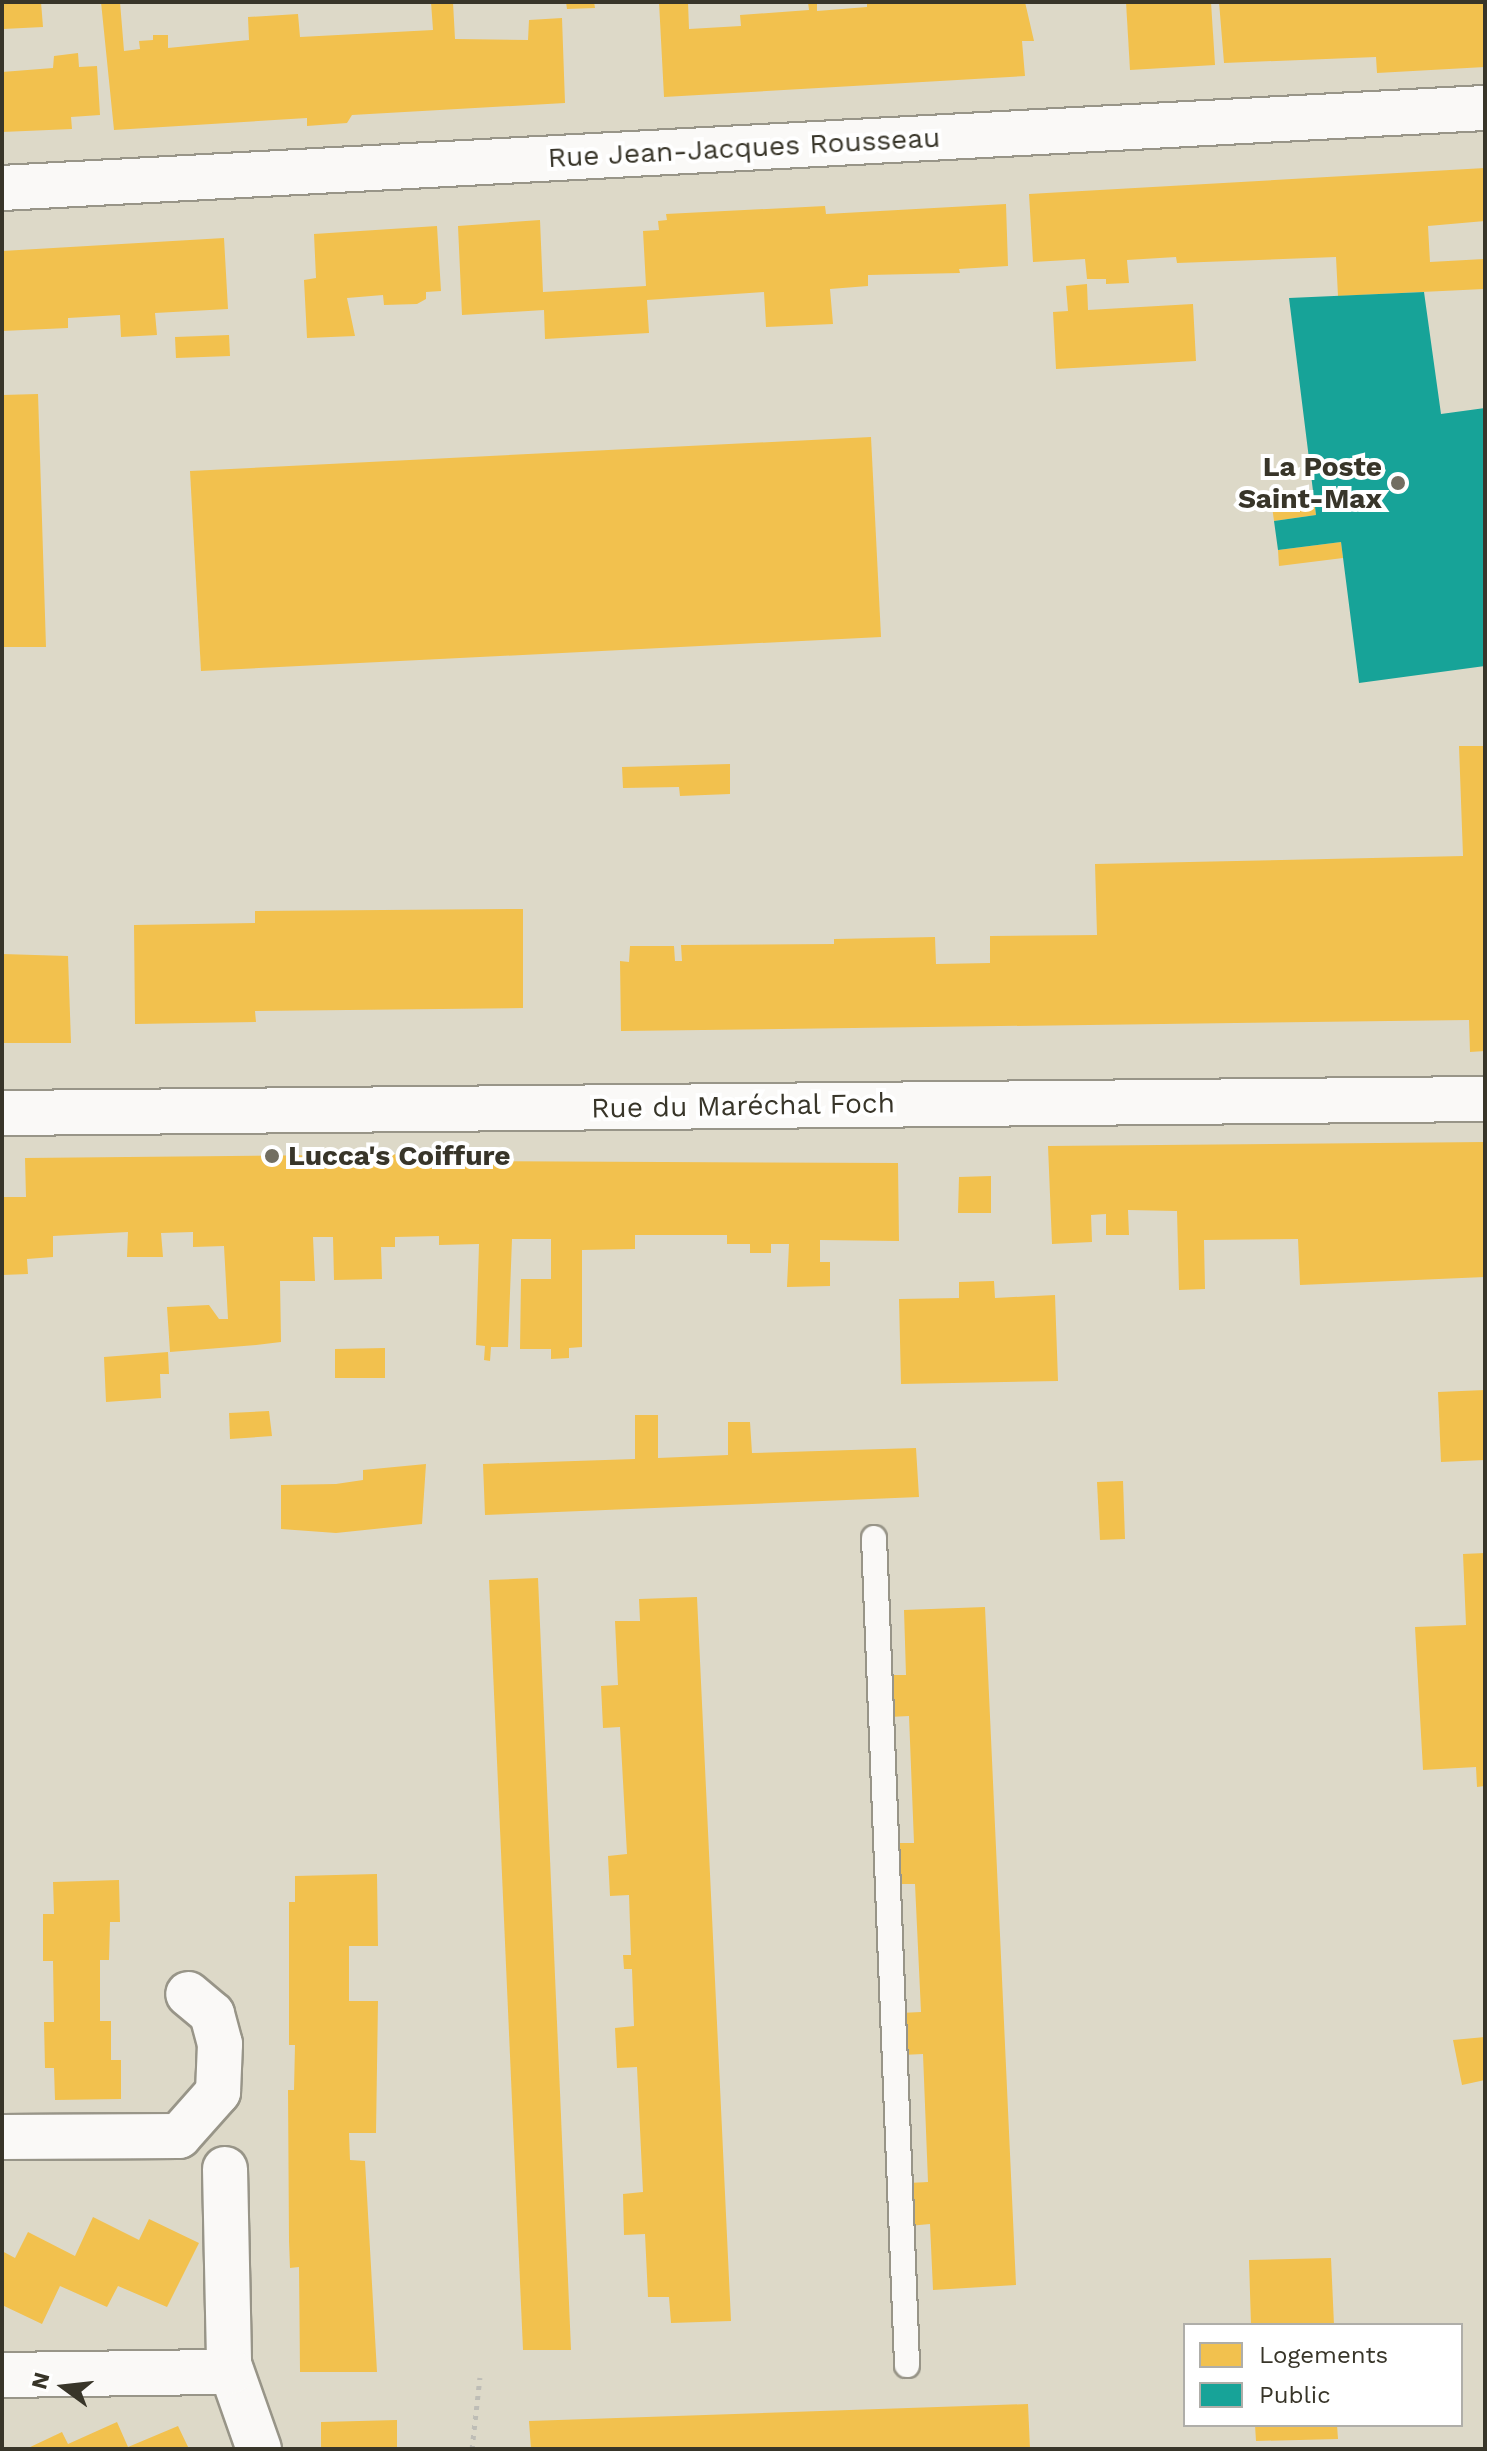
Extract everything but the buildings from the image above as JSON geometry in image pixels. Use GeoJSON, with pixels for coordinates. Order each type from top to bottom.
{"type":"FeatureCollection","features":[{"type":"Feature","properties":{"kind":"street","name":"Rue Jean-Jacques Rousseau"},"geometry":{"type":"LineString","coordinates":[[2,188],[1485,108]]}},
{"type":"Feature","properties":{"kind":"street","name":"Rue du Maréchal Foch"},"geometry":{"type":"LineString","coordinates":[[2,1113],[1485,1099]]}},
{"type":"Feature","properties":{"kind":"street"},"geometry":{"type":"LineString","coordinates":[[2,2137],[179,2136],[218,2092],[220,2044],[212,2014],[188,1994]]}},
{"type":"Feature","properties":{"kind":"street"},"geometry":{"type":"LineString","coordinates":[[225,2169],[231,2372],[259,2449]]}},
{"type":"Feature","properties":{"kind":"street"},"geometry":{"type":"LineString","coordinates":[[2,2375],[231,2372]]}},
{"type":"Feature","properties":{"kind":"lane"},"geometry":{"type":"LineString","coordinates":[[874,1538],[907,2365]]}},
{"type":"Feature","properties":{"kind":"path"},"geometry":{"type":"LineString","coordinates":[[472,2449],[480,2377]]}},
{"type":"Feature","properties":{"kind":"place","name":"La Poste Saint-Max"},"geometry":{"type":"Point","coordinates":[1398,483]}},
{"type":"Feature","properties":{"kind":"place","name":"Lucca's Coiffure"},"geometry":{"type":"Point","coordinates":[272,1156]}}]}
